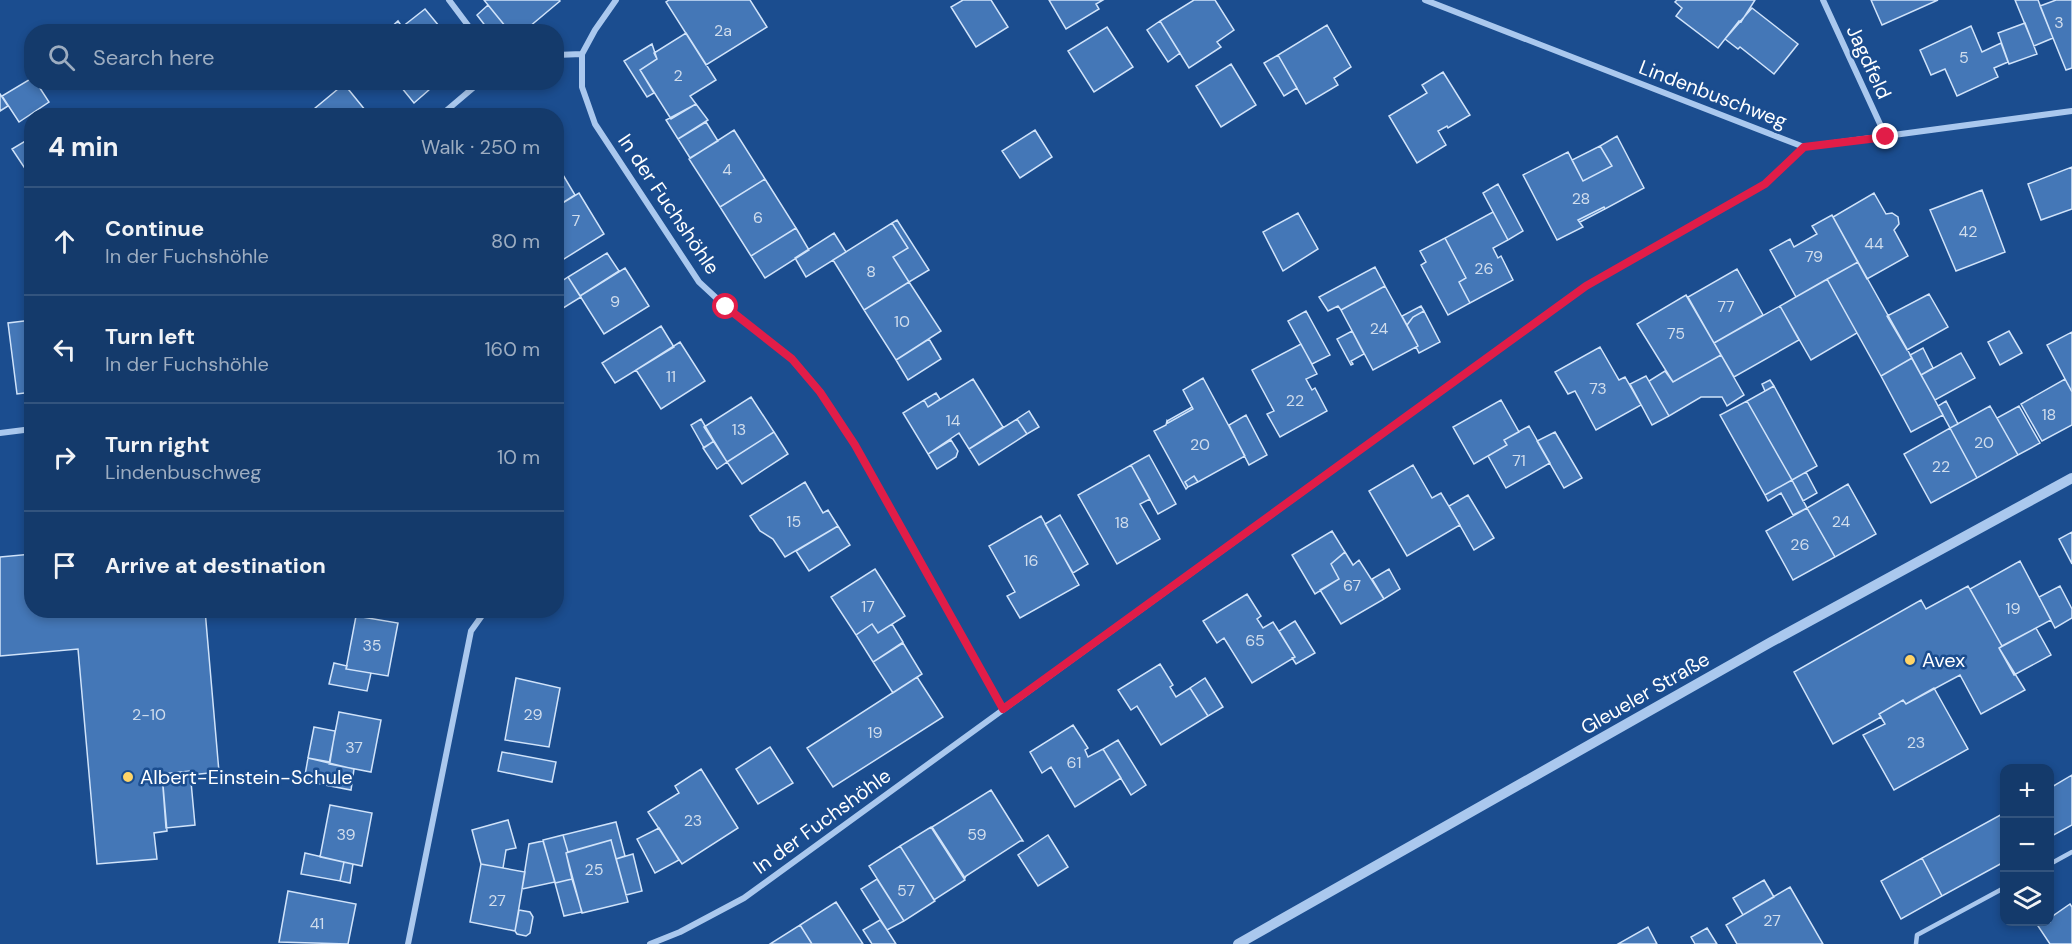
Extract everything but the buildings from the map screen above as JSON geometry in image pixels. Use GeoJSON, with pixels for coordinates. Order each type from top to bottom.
{"type":"FeatureCollection","features":[{"type":"Feature","properties":{"kind":"street"},"geometry":{"type":"LineString","coordinates":[[449,0],[467,24]]}},
{"type":"Feature","properties":{"kind":"street","name":"In der Fuchshöhle"},"geometry":{"type":"LineString","coordinates":[[616,0],[594,30],[582,54],[582,87],[595,124],[699,282],[726,307],[792,359],[820,392],[855,445],[1003,709]]}},
{"type":"Feature","properties":{"kind":"street","name":"Lindenbuschweg"},"geometry":{"type":"LineString","coordinates":[[1425,0],[1804,147],[2072,111]]}},
{"type":"Feature","properties":{"kind":"street","name":"Jagdfeld"},"geometry":{"type":"LineString","coordinates":[[1823,0],[1886,137]]}},
{"type":"Feature","properties":{"kind":"street"},"geometry":{"type":"LineString","coordinates":[[564,55],[582,54]]}},
{"type":"Feature","properties":{"kind":"street"},"geometry":{"type":"LineString","coordinates":[[449,108],[471,90]]}},
{"type":"Feature","properties":{"kind":"street","name":"In der Fuchshöhle"},"geometry":{"type":"LineString","coordinates":[[650,944],[680,932],[744,898],[1586,286],[1765,184],[1804,147]]}},
{"type":"Feature","properties":{"kind":"street"},"geometry":{"type":"LineString","coordinates":[[0,433],[24,430]]}},
{"type":"Feature","properties":{"kind":"street","name":"Gleueler Straße"},"geometry":{"type":"LineString","coordinates":[[1238,944],[1761,648],[2072,478]]}},
{"type":"Feature","properties":{"kind":"street"},"geometry":{"type":"LineString","coordinates":[[408,944],[471,631],[480,618]]}},
{"type":"Feature","properties":{"kind":"lane"},"geometry":{"type":"LineString","coordinates":[[2054,861],[2072,852]]}},
{"type":"Feature","properties":{"kind":"lane"},"geometry":{"type":"LineString","coordinates":[[1916,944],[1917,935],[2000,890]]}},
{"type":"Feature","properties":{"kind":"place","name":"Avex"},"geometry":{"type":"Point","coordinates":[1910,660]}},
{"type":"Feature","properties":{"kind":"place","name":"Albert-Einstein-Schule"},"geometry":{"type":"Point","coordinates":[128,777]}},
{"type":"Feature","properties":{"kind":"route"},"geometry":{"type":"LineString","coordinates":[[726,307],[792,359],[820,392],[855,445],[1003,709],[1586,286],[1765,184],[1804,147],[1886,137]]}}]}
